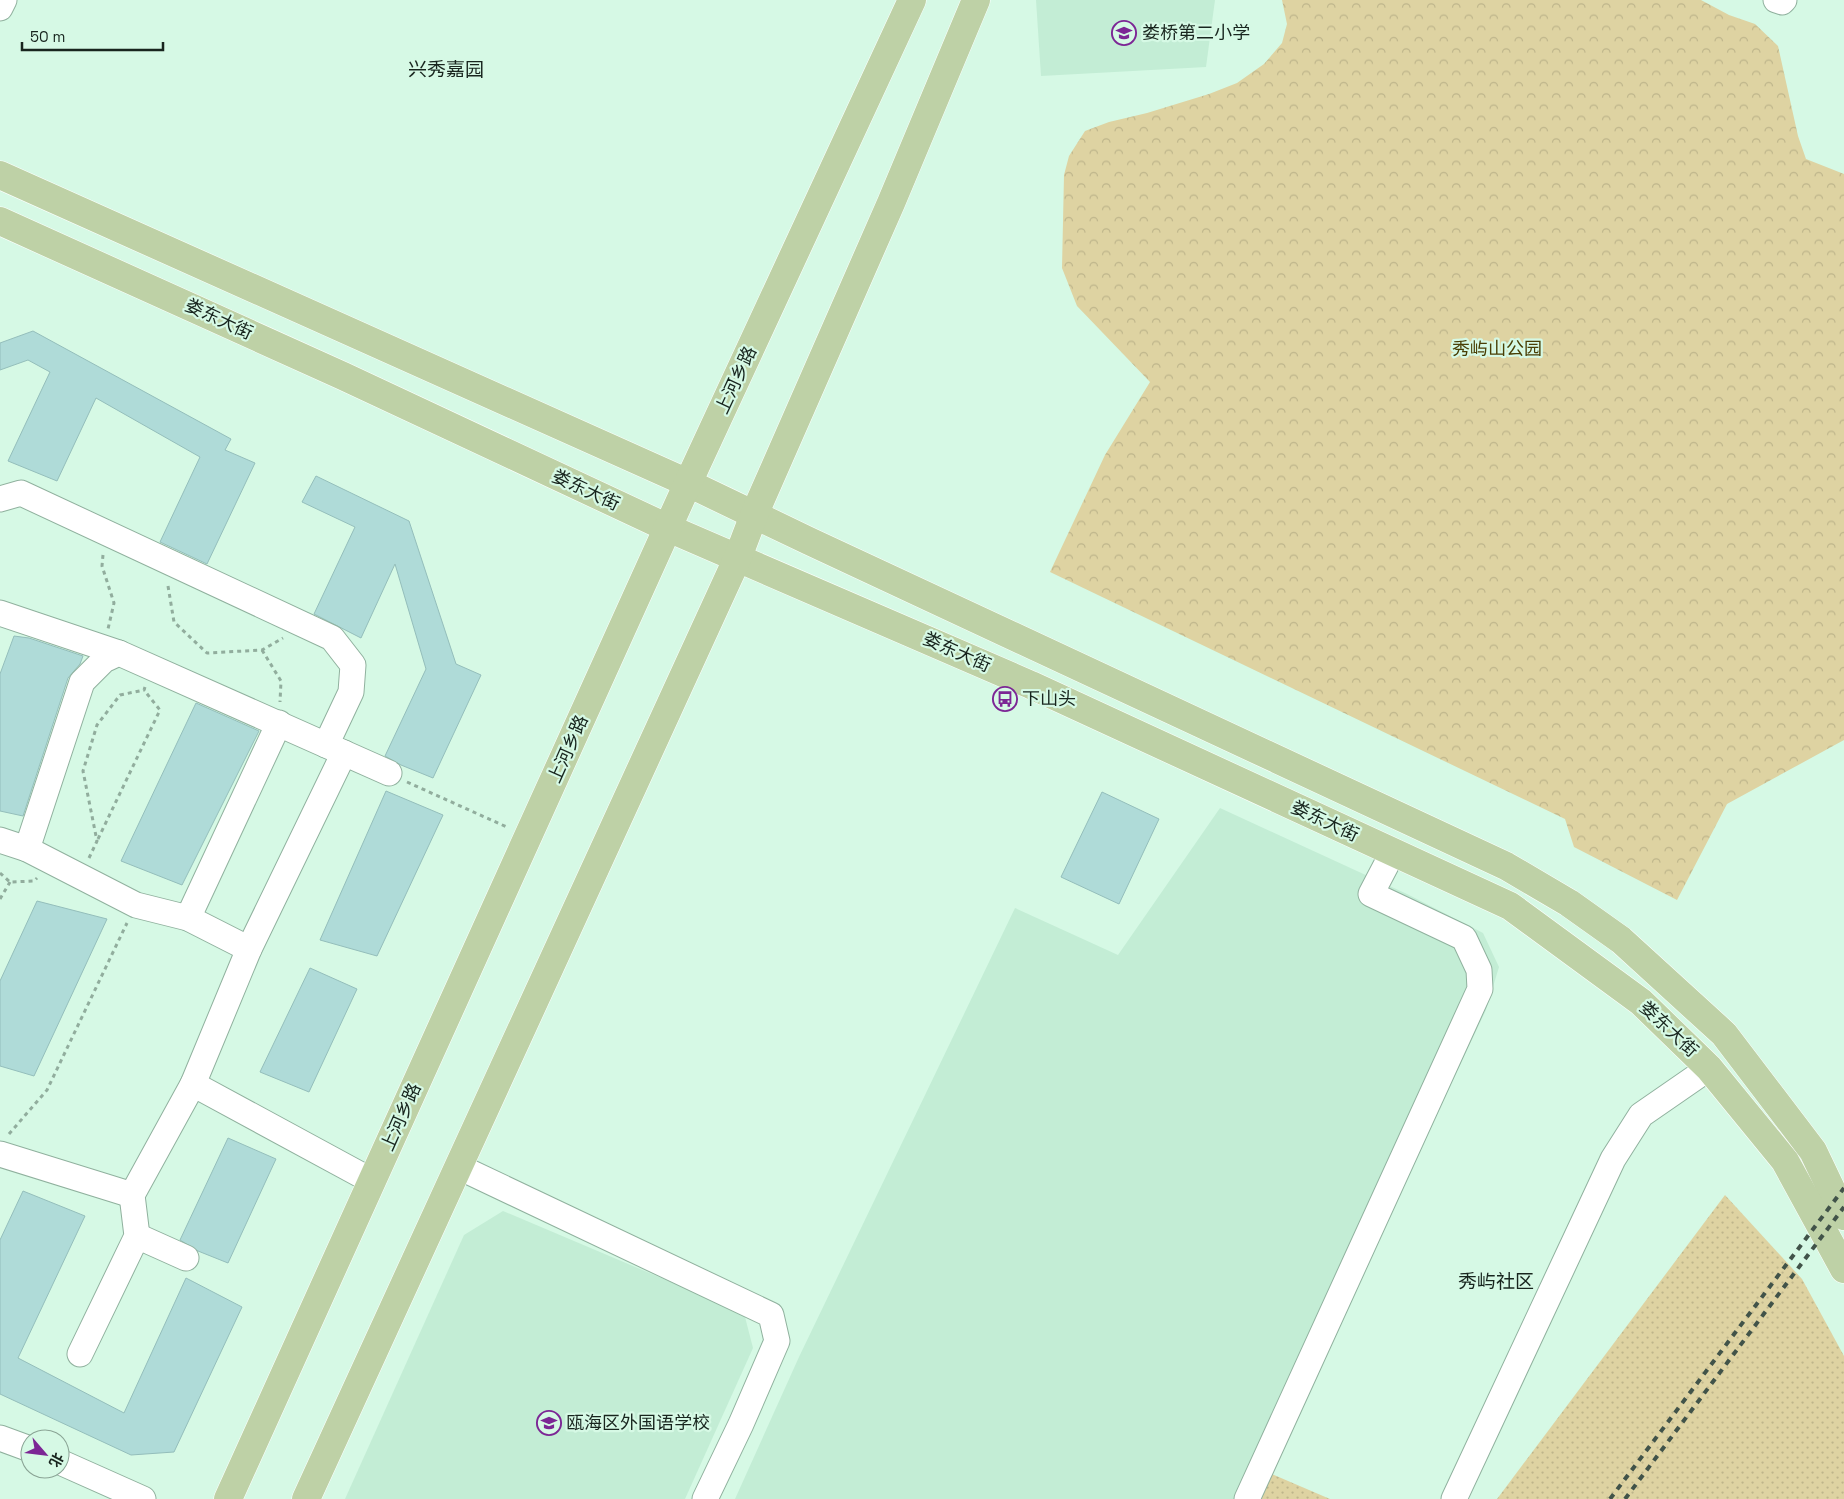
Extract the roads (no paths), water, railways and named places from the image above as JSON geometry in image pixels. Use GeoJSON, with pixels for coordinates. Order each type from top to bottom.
{"type":"FeatureCollection","features":[{"type":"Feature","properties":{"kind":"main road","name":"上河乡路"},"geometry":{"type":"LineString","coordinates":[[228,1499],[688,483],[912,0]]}},
{"type":"Feature","properties":{"kind":"main road"},"geometry":{"type":"LineString","coordinates":[[306,1499],[738,557],[754,515],[891,203],[976,0]]}},
{"type":"Feature","properties":{"kind":"main road","name":"娄东大街"},"geometry":{"type":"LineString","coordinates":[[0,176],[688,483],[1506,866],[1569,903],[1621,940],[1724,1034],[1813,1151],[1844,1216]]}},
{"type":"Feature","properties":{"kind":"main road","name":"娄东大街"},"geometry":{"type":"LineString","coordinates":[[0,221],[234,326],[668,528],[1031,685],[1510,906],[1640,1002],[1709,1068],[1785,1161],[1844,1269]]}},
{"type":"Feature","properties":{"kind":"street"},"geometry":{"type":"LineString","coordinates":[[0,8],[4,0]]}},
{"type":"Feature","properties":{"kind":"street"},"geometry":{"type":"LineString","coordinates":[[1776,0],[1782,2],[1784,0]]}},
{"type":"Feature","properties":{"kind":"street"},"geometry":{"type":"LineString","coordinates":[[0,500],[21,493],[164,559],[332,638],[353,665],[351,692],[335,749],[193,1084],[132,1195],[137,1236],[80,1354]]}},
{"type":"Feature","properties":{"kind":"street"},"geometry":{"type":"LineString","coordinates":[[0,613],[111,650],[148,678],[278,724],[389,773]]}},
{"type":"Feature","properties":{"kind":"street"},"geometry":{"type":"LineString","coordinates":[[28,850],[82,682],[104,660],[111,650]]}},
{"type":"Feature","properties":{"kind":"street"},"geometry":{"type":"LineString","coordinates":[[188,918],[278,724]]}},
{"type":"Feature","properties":{"kind":"street"},"geometry":{"type":"LineString","coordinates":[[0,840],[28,850],[136,904],[188,918],[249,949]]}},
{"type":"Feature","properties":{"kind":"street"},"geometry":{"type":"LineString","coordinates":[[1247,1499],[1480,989],[1479,970],[1464,938],[1371,894],[1393,852]]}},
{"type":"Feature","properties":{"kind":"street"},"geometry":{"type":"LineString","coordinates":[[1454,1499],[1613,1159],[1641,1115],[1709,1068]]}},
{"type":"Feature","properties":{"kind":"street"},"geometry":{"type":"LineString","coordinates":[[193,1084],[372,1181]]}},
{"type":"Feature","properties":{"kind":"street"},"geometry":{"type":"LineString","coordinates":[[3,1146],[132,1195]]}},
{"type":"Feature","properties":{"kind":"street"},"geometry":{"type":"LineString","coordinates":[[459,1167],[771,1315],[777,1341],[742,1424],[705,1499]]}},
{"type":"Feature","properties":{"kind":"street"},"geometry":{"type":"LineString","coordinates":[[137,1236],[186,1258]]}},
{"type":"Feature","properties":{"kind":"street"},"geometry":{"type":"LineString","coordinates":[[0,1438],[20,1445]]}},
{"type":"Feature","properties":{"kind":"street"},"geometry":{"type":"LineString","coordinates":[[70,1466],[143,1499]]}},
{"type":"Feature","properties":{"kind":"railway"},"geometry":{"type":"LineString","coordinates":[[1610,1499],[1844,1188]]}},
{"type":"Feature","properties":{"kind":"railway"},"geometry":{"type":"LineString","coordinates":[[1625,1499],[1844,1207]]}},
{"type":"Feature","properties":{"kind":"place","name":"娄桥第二小学"},"geometry":{"type":"Point","coordinates":[1124,33]}},
{"type":"Feature","properties":{"kind":"place","name":"下山头"},"geometry":{"type":"Point","coordinates":[1005,699]}},
{"type":"Feature","properties":{"kind":"place","name":"瓯海区外国语学校"},"geometry":{"type":"Point","coordinates":[549,1423]}},
{"type":"Feature","properties":{"kind":"district","name":"兴秀嘉园"},"geometry":{"type":"Point","coordinates":[446,69]}},
{"type":"Feature","properties":{"kind":"district","name":"秀屿社区"},"geometry":{"type":"Point","coordinates":[1496,1281]}},
{"type":"Feature","properties":{"kind":"park label","name":"秀屿山公园"},"geometry":{"type":"Point","coordinates":[1497,349]}}]}
